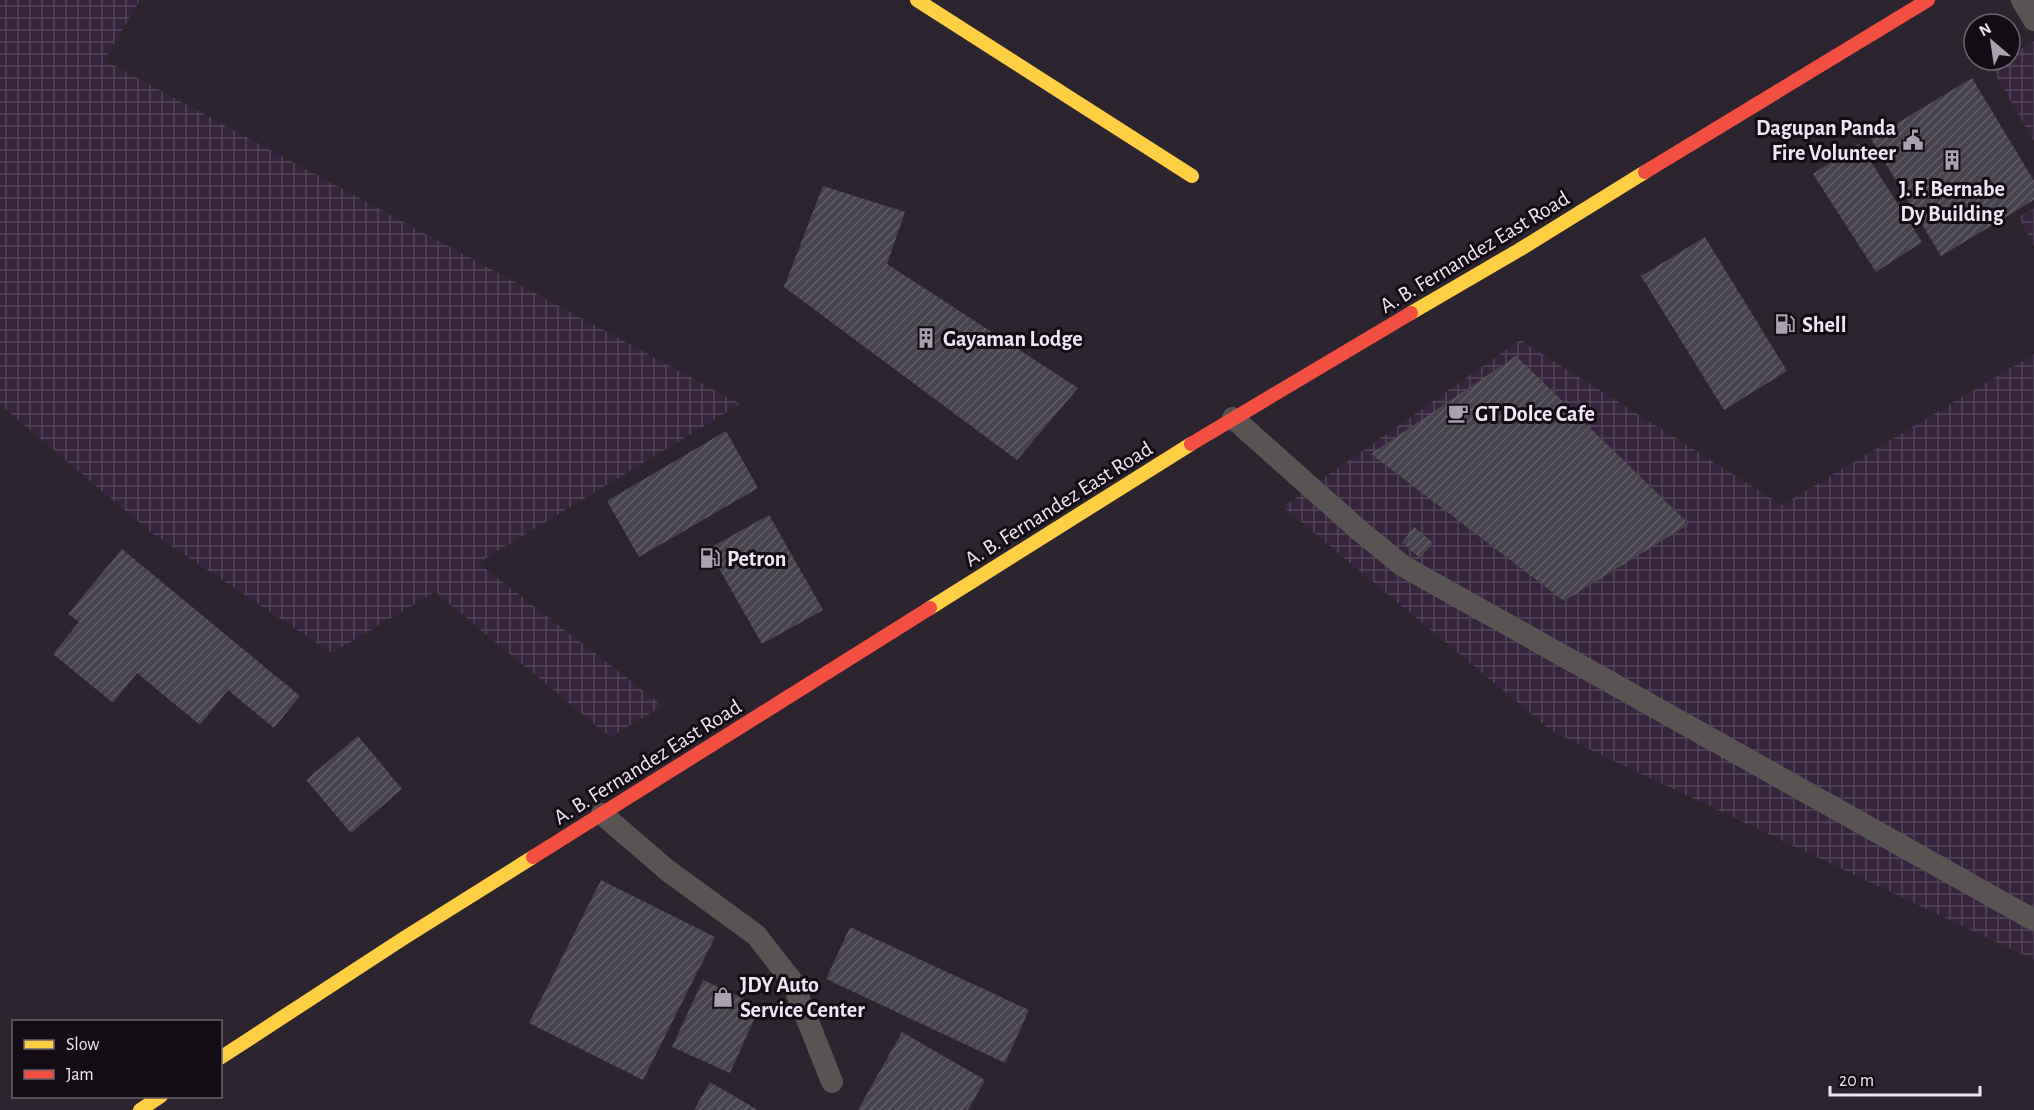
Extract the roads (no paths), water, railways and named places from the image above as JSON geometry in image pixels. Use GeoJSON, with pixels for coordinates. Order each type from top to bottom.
{"type":"FeatureCollection","features":[{"type":"Feature","properties":{"kind":"main road"},"geometry":{"type":"LineString","coordinates":[[917,0],[1192,176]]}},
{"type":"Feature","properties":{"kind":"main road","name":"A. B. Fernandez East Road"},"geometry":{"type":"LineString","coordinates":[[222,1057],[404,938],[1233,418],[1519,250],[1749,107],[1928,0]]}},
{"type":"Feature","properties":{"kind":"main road"},"geometry":{"type":"LineString","coordinates":[[140,1110],[158,1098]]}},
{"type":"Feature","properties":{"kind":"lane"},"geometry":{"type":"LineString","coordinates":[[2022,0],[2034,20]]}},
{"type":"Feature","properties":{"kind":"lane"},"geometry":{"type":"LineString","coordinates":[[1233,418],[1360,531],[1403,566],[2034,920]]}},
{"type":"Feature","properties":{"kind":"lane"},"geometry":{"type":"LineString","coordinates":[[602,814],[668,870],[756,935],[792,981],[832,1082]]}},
{"type":"Feature","properties":{"kind":"place","name":"Dagupan Panda Fire Volunteer"},"geometry":{"type":"Point","coordinates":[1913,140]}},
{"type":"Feature","properties":{"kind":"place","name":"J. F. Bernabe Dy Building"},"geometry":{"type":"Point","coordinates":[1952,160]}},
{"type":"Feature","properties":{"kind":"place","name":"Shell"},"geometry":{"type":"Point","coordinates":[1785,324]}},
{"type":"Feature","properties":{"kind":"place","name":"Gayaman Lodge"},"geometry":{"type":"Point","coordinates":[926,338]}},
{"type":"Feature","properties":{"kind":"place","name":"GT Dolce Cafe"},"geometry":{"type":"Point","coordinates":[1458,413]}},
{"type":"Feature","properties":{"kind":"place","name":"Petron"},"geometry":{"type":"Point","coordinates":[710,558]}},
{"type":"Feature","properties":{"kind":"place","name":"JDY Auto Service Center"},"geometry":{"type":"Point","coordinates":[723,997]}}]}
